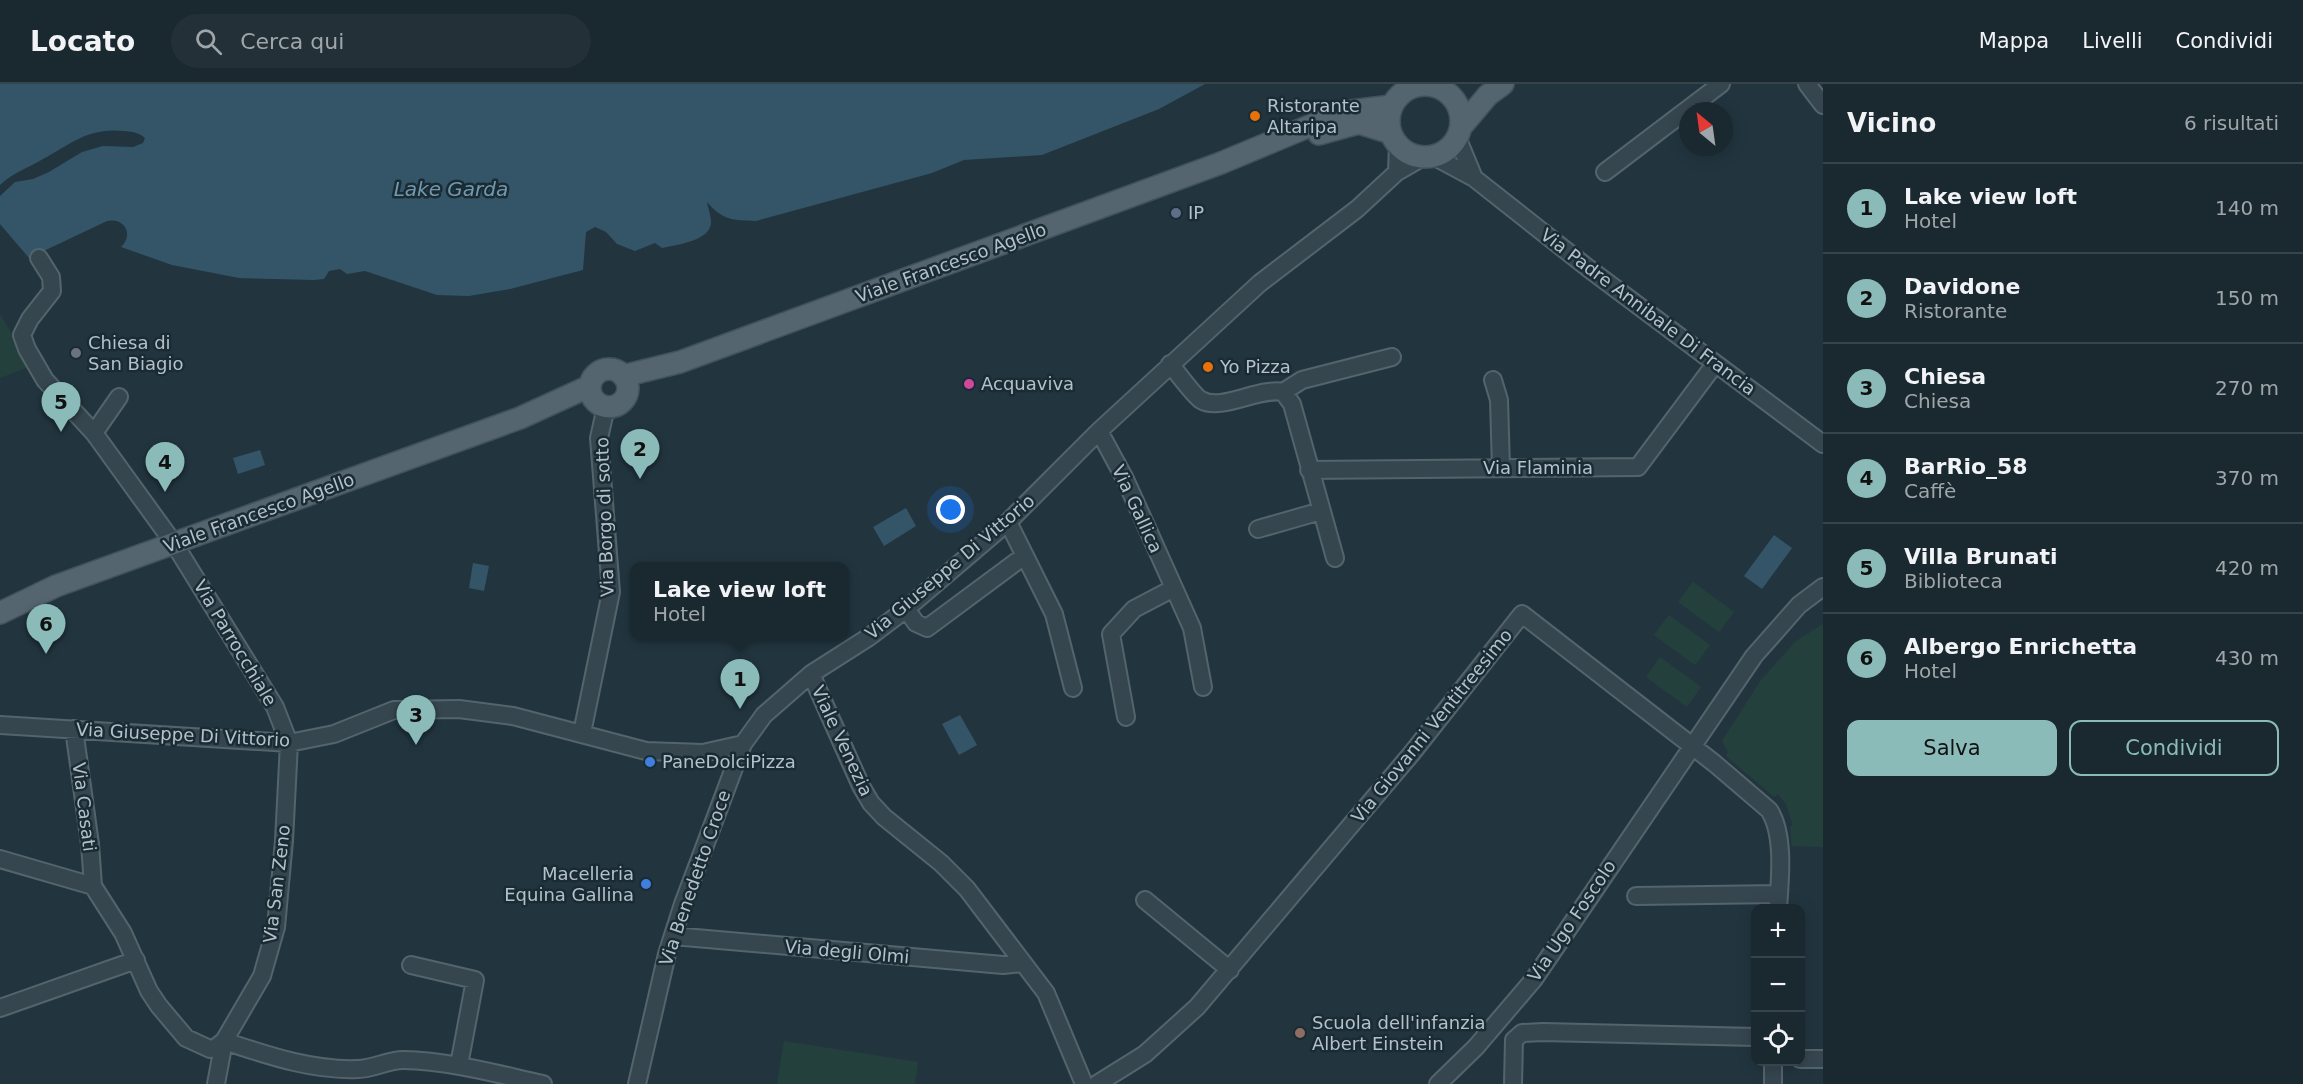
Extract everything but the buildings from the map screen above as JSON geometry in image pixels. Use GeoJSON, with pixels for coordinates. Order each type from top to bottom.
{"type":"FeatureCollection","features":[{"type":"Feature","properties":{"kind":"main road"},"geometry":{"type":"LineString","coordinates":[[1395,139],[1389,115],[1392,106],[1406,91],[1425,84],[1455,88],[1459,108],[1459,132]]}},
{"type":"Feature","properties":{"kind":"main road"},"geometry":{"type":"LineString","coordinates":[[1428,156],[1444,151],[1488,95],[1503,84]]}},
{"type":"Feature","properties":{"kind":"main road","name":"Viale Francesco Agello"},"geometry":{"type":"LineString","coordinates":[[626,382],[1221,164],[1343,112],[1392,106]]}},
{"type":"Feature","properties":{"kind":"main road","name":"Viale Francesco Agello"},"geometry":{"type":"LineString","coordinates":[[1221,164],[1359,123],[1395,139],[1414,155],[1428,156]]}},
{"type":"Feature","properties":{"kind":"main road","name":"Viale Francesco Agello"},"geometry":{"type":"LineString","coordinates":[[597,398],[592,380],[600,371],[612,369],[626,382]]}},
{"type":"Feature","properties":{"kind":"main road","name":"Viale Francesco Agello"},"geometry":{"type":"LineString","coordinates":[[0,613],[56,586],[175,545],[520,418],[597,398],[618,405],[623,401],[626,382]]}},
{"type":"Feature","properties":{"kind":"street"},"geometry":{"type":"LineString","coordinates":[[1605,172],[1721,84]]}},
{"type":"Feature","properties":{"kind":"street"},"geometry":{"type":"LineString","coordinates":[[1807,84],[1823,105]]}},
{"type":"Feature","properties":{"kind":"street","name":"Via Padre Annibale Di Francia"},"geometry":{"type":"LineString","coordinates":[[1459,132],[1474,178]]}},
{"type":"Feature","properties":{"kind":"street"},"geometry":{"type":"LineString","coordinates":[[1395,139],[1397,172]]}},
{"type":"Feature","properties":{"kind":"street","name":"Via Padre Annibale Di Francia"},"geometry":{"type":"LineString","coordinates":[[1428,156],[1474,178],[1715,364],[1823,444]]}},
{"type":"Feature","properties":{"kind":"street","name":"Via Giuseppe Di Vittorio"},"geometry":{"type":"LineString","coordinates":[[0,725],[289,743],[334,734],[394,710],[459,709],[513,716],[646,751],[703,753],[742,744],[764,715],[811,674],[869,637],[906,609],[1008,522],[1099,431],[1260,283],[1357,209],[1397,172],[1428,156]]}},
{"type":"Feature","properties":{"kind":"street","name":"Via Parrocchiale"},"geometry":{"type":"LineString","coordinates":[[39,258],[51,277],[52,291],[30,319],[22,336],[27,349],[45,380],[94,433],[175,545],[275,707],[289,743]]}},
{"type":"Feature","properties":{"kind":"street"},"geometry":{"type":"LineString","coordinates":[[1283,392],[1302,380],[1392,357]]}},
{"type":"Feature","properties":{"kind":"street"},"geometry":{"type":"LineString","coordinates":[[1170,364],[1201,400],[1218,403],[1272,389],[1283,392],[1292,404],[1335,558]]}},
{"type":"Feature","properties":{"kind":"street","name":"Via Flaminia"},"geometry":{"type":"LineString","coordinates":[[1309,470],[1638,467],[1715,364]]}},
{"type":"Feature","properties":{"kind":"street"},"geometry":{"type":"LineString","coordinates":[[1493,380],[1499,400],[1501,468]]}},
{"type":"Feature","properties":{"kind":"street"},"geometry":{"type":"LineString","coordinates":[[94,433],[119,397]]}},
{"type":"Feature","properties":{"kind":"street","name":"Via Borgo di sotto"},"geometry":{"type":"LineString","coordinates":[[582,733],[611,592],[597,398]]}},
{"type":"Feature","properties":{"kind":"street","name":"Via Gallica"},"geometry":{"type":"LineString","coordinates":[[1099,431],[1125,479],[1192,628],[1203,687]]}},
{"type":"Feature","properties":{"kind":"street"},"geometry":{"type":"LineString","coordinates":[[1258,529],[1321,511]]}},
{"type":"Feature","properties":{"kind":"street"},"geometry":{"type":"LineString","coordinates":[[1008,522],[1054,614],[1073,687]]}},
{"type":"Feature","properties":{"kind":"street"},"geometry":{"type":"LineString","coordinates":[[906,609],[916,623],[927,628],[1024,556]]}},
{"type":"Feature","properties":{"kind":"street"},"geometry":{"type":"LineString","coordinates":[[1636,896],[1779,901],[1779,844],[1775,819],[1755,796],[1692,746],[1768,640],[1799,605],[1823,587]]}},
{"type":"Feature","properties":{"kind":"street"},"geometry":{"type":"LineString","coordinates":[[1126,717],[1111,634],[1134,609],[1174,588]]}},
{"type":"Feature","properties":{"kind":"street","name":"Via Giovanni Ventitreesimo"},"geometry":{"type":"LineString","coordinates":[[1097,1084],[1145,1054],[1197,1007],[1412,753],[1522,614],[1692,746]]}},
{"type":"Feature","properties":{"kind":"street","name":"Viale Venezia"},"geometry":{"type":"LineString","coordinates":[[811,674],[861,786],[871,803],[884,817],[941,862],[967,889],[1046,993],[1084,1084]]}},
{"type":"Feature","properties":{"kind":"street","name":"Via Casati"},"geometry":{"type":"LineString","coordinates":[[74,729],[90,844],[93,886]]}},
{"type":"Feature","properties":{"kind":"street","name":"Via San Zeno"},"geometry":{"type":"LineString","coordinates":[[216,1084],[224,1041],[262,976],[276,927],[284,841],[289,743]]}},
{"type":"Feature","properties":{"kind":"street","name":"Via Benedetto Croce"},"geometry":{"type":"LineString","coordinates":[[637,1084],[673,936],[742,744]]}},
{"type":"Feature","properties":{"kind":"street","name":"Via Ugo Foscolo"},"geometry":{"type":"LineString","coordinates":[[1438,1084],[1476,1047],[1534,979],[1692,746]]}},
{"type":"Feature","properties":{"kind":"street"},"geometry":{"type":"LineString","coordinates":[[0,859],[93,886],[123,933],[148,991],[186,1038],[210,1049],[224,1041],[270,1056],[314,1066],[360,1069],[366,1076],[400,1060],[459,1065],[543,1084]]}},
{"type":"Feature","properties":{"kind":"street"},"geometry":{"type":"LineString","coordinates":[[1145,900],[1230,970]]}},
{"type":"Feature","properties":{"kind":"street","name":"Via degli Olmi"},"geometry":{"type":"LineString","coordinates":[[673,936],[1003,965],[1022,963]]}},
{"type":"Feature","properties":{"kind":"street"},"geometry":{"type":"LineString","coordinates":[[0,1008],[136,960]]}},
{"type":"Feature","properties":{"kind":"street"},"geometry":{"type":"LineString","coordinates":[[411,965],[475,980],[459,1065]]}},
{"type":"Feature","properties":{"kind":"street"},"geometry":{"type":"LineString","coordinates":[[1513,1084],[1514,1040],[1522,1033],[1751,1037]]}},
{"type":"Feature","properties":{"kind":"street"},"geometry":{"type":"LineString","coordinates":[[1805,1059],[1823,1059]]}},
{"type":"Feature","properties":{"kind":"street"},"geometry":{"type":"LineString","coordinates":[[1773,1066],[1773,1084]]}},
{"type":"Feature","properties":{"kind":"green space"},"geometry":{"type":"Polygon","coordinates":[[[0,314],[31,366],[0,378],[0,314]]]}},
{"type":"Feature","properties":{"kind":"green space"},"geometry":{"type":"Polygon","coordinates":[[[1693,582],[1734,612],[1719,632],[1678,602],[1693,582]]]}},
{"type":"Feature","properties":{"kind":"green space"},"geometry":{"type":"Polygon","coordinates":[[[1669,615],[1710,645],[1695,665],[1654,635],[1669,615]]]}},
{"type":"Feature","properties":{"kind":"green space"},"geometry":{"type":"Polygon","coordinates":[[[1823,624],[1823,847],[1792,846],[1790,827],[1793,825],[1786,804],[1778,794],[1774,797],[1726,756],[1728,752],[1722,741],[1761,680],[1796,641],[1823,624]]]}},
{"type":"Feature","properties":{"kind":"green space"},"geometry":{"type":"Polygon","coordinates":[[[1660,657],[1701,687],[1687,707],[1646,677],[1660,657]]]}},
{"type":"Feature","properties":{"kind":"green space"},"geometry":{"type":"Polygon","coordinates":[[[784,1041],[918,1062],[915,1084],[777,1084],[784,1041]]]}},
{"type":"Feature","properties":{"kind":"water","name":"Lake Garda"},"geometry":{"type":"Polygon","coordinates":[[[0,84],[1205,84],[1159,109],[1042,155],[964,160],[932,173],[756,221],[723,216],[707,202],[711,220],[709,228],[699,238],[684,243],[662,248],[655,243],[635,251],[617,244],[606,232],[595,227],[586,232],[583,270],[510,289],[469,296],[437,295],[365,271],[347,274],[340,269],[329,271],[324,279],[314,280],[239,278],[172,265],[121,247],[127,237],[126,228],[123,224],[113,220],[29,258],[0,224],[0,196],[15,182],[33,179],[49,172],[82,152],[103,146],[133,147],[143,143],[145,138],[138,133],[112,130],[91,134],[72,142],[0,185],[0,84]]]}},
{"type":"Feature","properties":{"kind":"water"},"geometry":{"type":"Polygon","coordinates":[[[260,450],[265,465],[238,474],[233,458],[260,450]]]}},
{"type":"Feature","properties":{"kind":"water"},"geometry":{"type":"Polygon","coordinates":[[[906,508],[916,526],[884,546],[873,527],[906,508]]]}},
{"type":"Feature","properties":{"kind":"water"},"geometry":{"type":"Polygon","coordinates":[[[1774,535],[1792,548],[1762,589],[1744,576],[1774,535]]]}},
{"type":"Feature","properties":{"kind":"water"},"geometry":{"type":"Polygon","coordinates":[[[473,563],[489,566],[484,591],[469,588],[473,563]]]}},
{"type":"Feature","properties":{"kind":"water"},"geometry":{"type":"Polygon","coordinates":[[[960,715],[977,745],[959,755],[942,724],[960,715]]]}},
{"type":"Feature","properties":{"kind":"place","name":"Ristorante Altaripa"},"geometry":{"type":"Point","coordinates":[1255,116]}},
{"type":"Feature","properties":{"kind":"place","name":"IP"},"geometry":{"type":"Point","coordinates":[1176,213]}},
{"type":"Feature","properties":{"kind":"place","name":"Chiesa di San Biagio"},"geometry":{"type":"Point","coordinates":[76,353]}},
{"type":"Feature","properties":{"kind":"place","name":"Yo Pizza"},"geometry":{"type":"Point","coordinates":[1208,367]}},
{"type":"Feature","properties":{"kind":"place","name":"Acquaviva"},"geometry":{"type":"Point","coordinates":[969,384]}},
{"type":"Feature","properties":{"kind":"place","name":"Villa Brunati"},"geometry":{"type":"Point","coordinates":[61,432]}},
{"type":"Feature","properties":{"kind":"place","name":"Davidone"},"geometry":{"type":"Point","coordinates":[640,479]}},
{"type":"Feature","properties":{"kind":"place","name":"BarRio_58"},"geometry":{"type":"Point","coordinates":[165,492]}},
{"type":"Feature","properties":{"kind":"place","name":"Albergo Enrichetta"},"geometry":{"type":"Point","coordinates":[46,654]}},
{"type":"Feature","properties":{"kind":"place","name":"Lake view loft"},"geometry":{"type":"Point","coordinates":[740,709]}},
{"type":"Feature","properties":{"kind":"place","name":"Chiesa"},"geometry":{"type":"Point","coordinates":[416,745]}},
{"type":"Feature","properties":{"kind":"place","name":"PaneDolciPizza"},"geometry":{"type":"Point","coordinates":[650,762]}},
{"type":"Feature","properties":{"kind":"place","name":"Macelleria Equina Gallina"},"geometry":{"type":"Point","coordinates":[646,884]}},
{"type":"Feature","properties":{"kind":"place","name":"Scuola dell'infanzia Albert Einstein"},"geometry":{"type":"Point","coordinates":[1300,1033]}}]}
